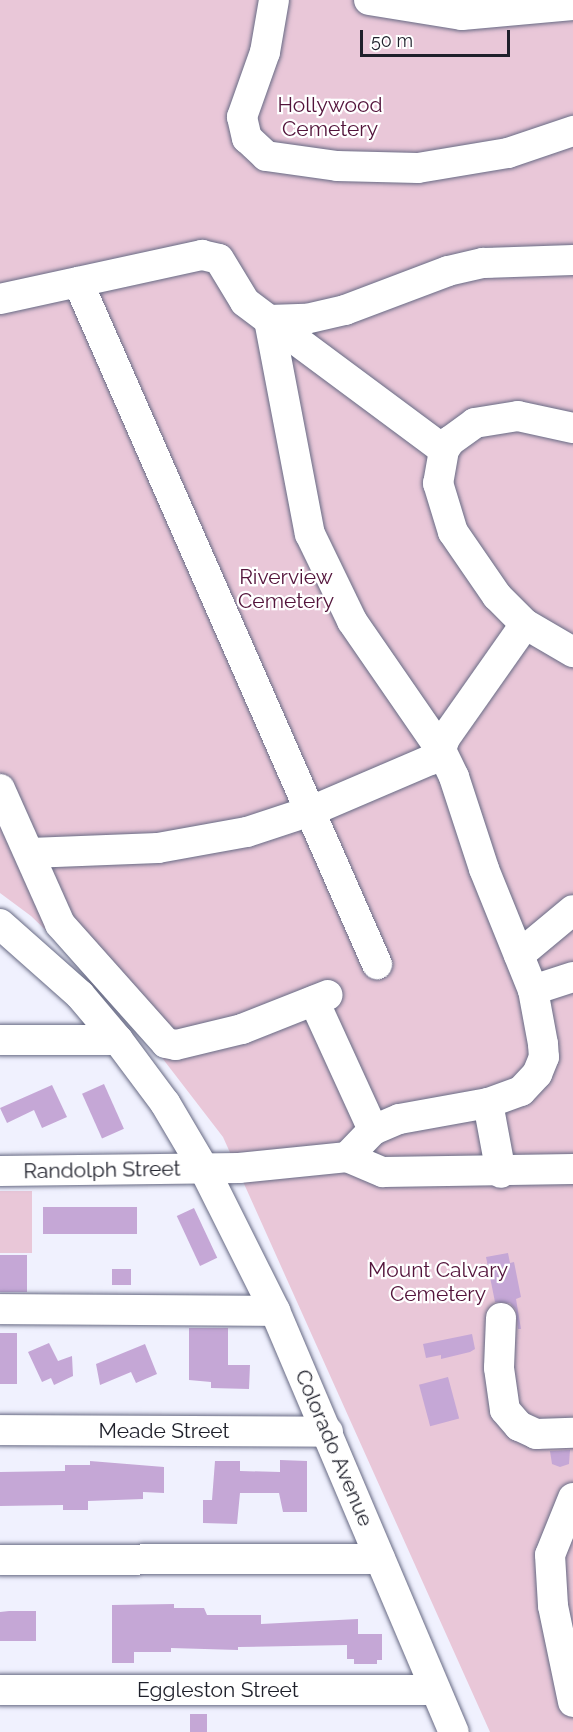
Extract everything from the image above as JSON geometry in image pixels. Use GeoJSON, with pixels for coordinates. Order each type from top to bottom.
{"type":"FeatureCollection","features":[{"type":"Feature","properties":{"kind":"street"},"geometry":{"type":"LineString","coordinates":[[274,0],[267,44],[242,117],[247,138],[266,156],[337,166],[418,168],[508,153],[573,131]]}},
{"type":"Feature","properties":{"kind":"street"},"geometry":{"type":"LineString","coordinates":[[369,0],[462,15],[573,5]]}},
{"type":"Feature","properties":{"kind":"street"},"geometry":{"type":"LineString","coordinates":[[0,299],[202,255],[219,259],[245,302],[444,450]]}},
{"type":"Feature","properties":{"kind":"street"},"geometry":{"type":"LineString","coordinates":[[270,320],[306,319],[345,310],[411,282],[483,263],[573,260]]}},
{"type":"Feature","properties":{"kind":"street"},"geometry":{"type":"LineString","coordinates":[[78,282],[377,964]]}},
{"type":"Feature","properties":{"kind":"street"},"geometry":{"type":"LineString","coordinates":[[270,320],[302,503],[321,561],[378,662],[441,750],[532,990],[544,1057],[537,1074],[521,1091],[488,1102],[441,1108],[373,1130],[347,1157],[383,1172],[501,1173],[573,1169]]}},
{"type":"Feature","properties":{"kind":"street"},"geometry":{"type":"LineString","coordinates":[[573,428],[536,417],[494,418],[467,428],[444,450],[438,483],[453,532],[497,596],[525,624],[573,652]]}},
{"type":"Feature","properties":{"kind":"street"},"geometry":{"type":"LineString","coordinates":[[17,844],[190,844],[247,832],[311,812],[430,760],[441,750],[445,738],[525,624]]}},
{"type":"Feature","properties":{"kind":"street"},"geometry":{"type":"LineString","coordinates":[[0,789],[17,844],[68,936],[166,1043],[176,1045],[242,1029],[321,998],[373,1130]]}},
{"type":"Feature","properties":{"kind":"street"},"geometry":{"type":"LineString","coordinates":[[519,955],[573,910]]}},
{"type":"Feature","properties":{"kind":"street","name":"Colorado Avenue"},"geometry":{"type":"LineString","coordinates":[[0,924],[81,995],[165,1103],[204,1168],[275,1311],[454,1732]]}},
{"type":"Feature","properties":{"kind":"street"},"geometry":{"type":"LineString","coordinates":[[532,990],[573,977]]}},
{"type":"Feature","properties":{"kind":"street"},"geometry":{"type":"LineString","coordinates":[[0,1040],[118,1040]]}},
{"type":"Feature","properties":{"kind":"street"},"geometry":{"type":"LineString","coordinates":[[488,1102],[501,1173]]}},
{"type":"Feature","properties":{"kind":"street","name":"Randolph Street"},"geometry":{"type":"LineString","coordinates":[[0,1170],[204,1168],[347,1157]]}},
{"type":"Feature","properties":{"kind":"street"},"geometry":{"type":"LineString","coordinates":[[0,1309],[275,1311]]}},
{"type":"Feature","properties":{"kind":"street"},"geometry":{"type":"LineString","coordinates":[[501,1318],[499,1368],[505,1410],[519,1426],[536,1434],[573,1433]]}},
{"type":"Feature","properties":{"kind":"street","name":"Meade Street"},"geometry":{"type":"LineString","coordinates":[[0,1430],[328,1432]]}},
{"type":"Feature","properties":{"kind":"street"},"geometry":{"type":"LineString","coordinates":[[573,1498],[550,1555],[553,1606],[573,1702]]}},
{"type":"Feature","properties":{"kind":"street"},"geometry":{"type":"LineString","coordinates":[[0,1560],[380,1559]]}},
{"type":"Feature","properties":{"kind":"street","name":"Eggleston Street"},"geometry":{"type":"LineString","coordinates":[[0,1690],[435,1690]]}},
{"type":"Feature","properties":{"kind":"green space","name":"Riverview Cemetery"},"geometry":{"type":"Polygon","coordinates":[[[0,0],[573,0],[573,1732],[490,1732],[223,1137],[116,998],[31,916],[0,893],[0,0]]]}},
{"type":"Feature","properties":{"kind":"green space"},"geometry":{"type":"Polygon","coordinates":[[[0,1191],[32,1191],[32,1253],[0,1253],[0,1191]]]}},
{"type":"Feature","properties":{"kind":"building"},"geometry":{"type":"Polygon","coordinates":[[[104,1084],[124,1129],[102,1139],[82,1094],[104,1084]]]}},
{"type":"Feature","properties":{"kind":"building"},"geometry":{"type":"Polygon","coordinates":[[[52,1085],[67,1117],[42,1128],[34,1110],[7,1123],[0,1108],[52,1085]]]}},
{"type":"Feature","properties":{"kind":"building"},"geometry":{"type":"Polygon","coordinates":[[[43,1207],[137,1207],[137,1234],[43,1234],[43,1207]]]}},
{"type":"Feature","properties":{"kind":"building"},"geometry":{"type":"Polygon","coordinates":[[[194,1208],[217,1258],[200,1266],[177,1216],[194,1208]]]}},
{"type":"Feature","properties":{"kind":"building"},"geometry":{"type":"Polygon","coordinates":[[[508,1253],[510,1263],[514,1262],[521,1297],[516,1299],[521,1329],[518,1329],[516,1310],[510,1303],[495,1302],[486,1257],[508,1253]]]}},
{"type":"Feature","properties":{"kind":"building"},"geometry":{"type":"Polygon","coordinates":[[[0,1255],[27,1255],[27,1292],[0,1292],[0,1255]]]}},
{"type":"Feature","properties":{"kind":"building"},"geometry":{"type":"Polygon","coordinates":[[[112,1269],[131,1269],[131,1285],[112,1285],[112,1269]]]}},
{"type":"Feature","properties":{"kind":"building"},"geometry":{"type":"Polygon","coordinates":[[[189,1328],[228,1328],[228,1365],[250,1365],[249,1389],[211,1388],[211,1382],[189,1380],[189,1328]]]}},
{"type":"Feature","properties":{"kind":"building"},"geometry":{"type":"Polygon","coordinates":[[[0,1333],[17,1333],[17,1384],[0,1384],[0,1333]]]}},
{"type":"Feature","properties":{"kind":"building"},"geometry":{"type":"Polygon","coordinates":[[[472,1334],[475,1349],[470,1352],[441,1359],[441,1355],[426,1358],[423,1344],[472,1334]]]}},
{"type":"Feature","properties":{"kind":"building"},"geometry":{"type":"Polygon","coordinates":[[[49,1343],[58,1361],[72,1356],[73,1376],[54,1385],[51,1378],[42,1382],[28,1352],[49,1343]]]}},
{"type":"Feature","properties":{"kind":"building"},"geometry":{"type":"Polygon","coordinates":[[[145,1344],[157,1374],[136,1383],[131,1372],[100,1385],[96,1364],[145,1344]]]}},
{"type":"Feature","properties":{"kind":"building"},"geometry":{"type":"Polygon","coordinates":[[[448,1377],[459,1419],[430,1426],[419,1385],[448,1377]]]}},
{"type":"Feature","properties":{"kind":"building"},"geometry":{"type":"Polygon","coordinates":[[[570,1450],[569,1464],[560,1467],[552,1464],[550,1451],[570,1450]]]}},
{"type":"Feature","properties":{"kind":"building"},"geometry":{"type":"Polygon","coordinates":[[[280,1460],[307,1461],[307,1512],[283,1512],[279,1493],[240,1493],[237,1524],[203,1523],[203,1500],[212,1500],[215,1461],[240,1461],[240,1471],[280,1472],[280,1460]]]}},
{"type":"Feature","properties":{"kind":"building"},"geometry":{"type":"Polygon","coordinates":[[[90,1461],[164,1467],[164,1493],[143,1492],[143,1499],[88,1501],[88,1510],[63,1510],[63,1505],[0,1506],[0,1472],[65,1471],[65,1465],[90,1465],[90,1461]]]}},
{"type":"Feature","properties":{"kind":"building"},"geometry":{"type":"Polygon","coordinates":[[[174,1604],[174,1608],[204,1608],[207,1615],[261,1615],[261,1624],[358,1619],[358,1634],[382,1634],[382,1660],[377,1660],[377,1664],[354,1664],[354,1659],[347,1659],[347,1645],[238,1647],[238,1650],[171,1648],[171,1652],[134,1652],[134,1663],[112,1663],[112,1605],[174,1604]]]}},
{"type":"Feature","properties":{"kind":"building"},"geometry":{"type":"Polygon","coordinates":[[[36,1611],[36,1641],[0,1641],[0,1612],[36,1611]]]}},
{"type":"Feature","properties":{"kind":"building"},"geometry":{"type":"Polygon","coordinates":[[[190,1714],[207,1714],[207,1732],[190,1732],[190,1714]]]}},
{"type":"Feature","properties":{"kind":"park label","name":"Hollywood Cemetery"},"geometry":{"type":"Point","coordinates":[330,117]}},
{"type":"Feature","properties":{"kind":"park label","name":"Mount Calvary Cemetery"},"geometry":{"type":"Point","coordinates":[438,1282]}}]}
